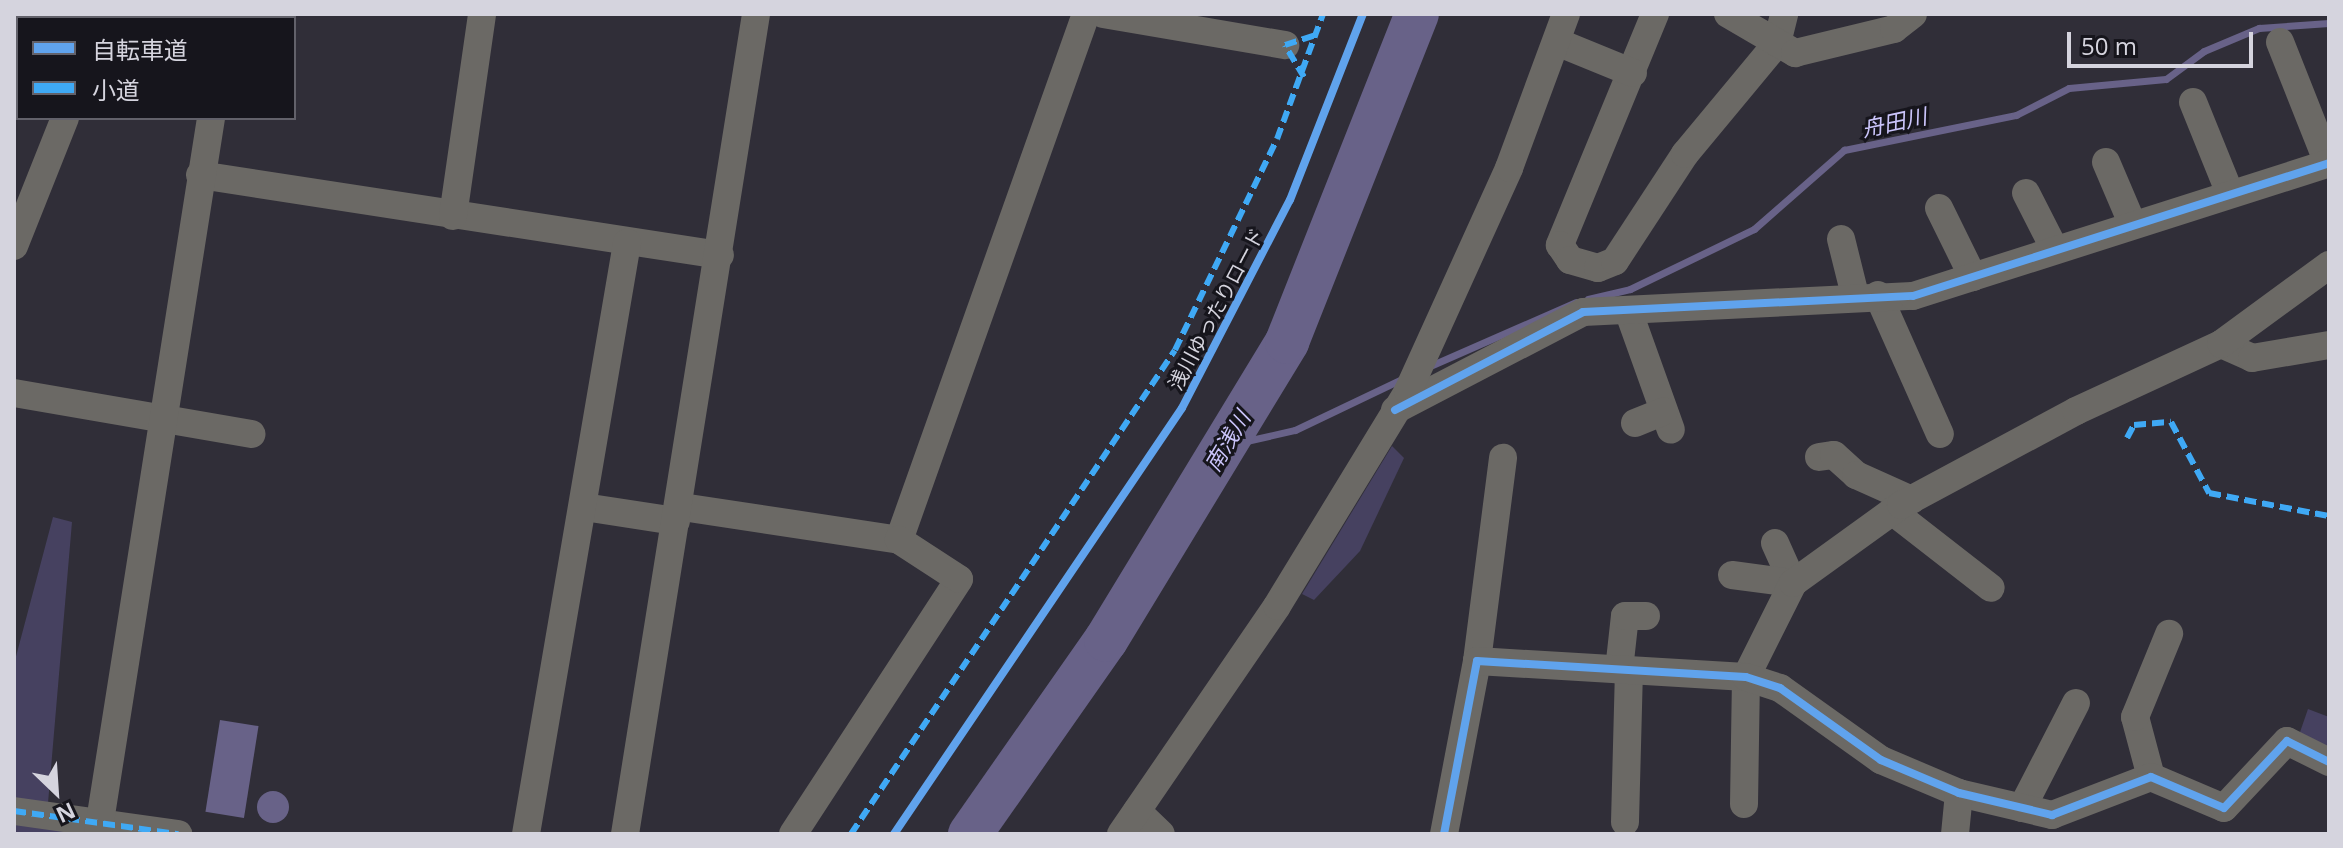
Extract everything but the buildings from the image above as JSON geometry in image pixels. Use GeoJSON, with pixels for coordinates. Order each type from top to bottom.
{"type":"FeatureCollection","features":[{"type":"Feature","properties":{"kind":"street"},"geometry":{"type":"LineString","coordinates":[[453,216],[482,14]]}},
{"type":"Feature","properties":{"kind":"street"},"geometry":{"type":"LineString","coordinates":[[625,834],[679,514],[756,14]]}},
{"type":"Feature","properties":{"kind":"street"},"geometry":{"type":"LineString","coordinates":[[899,540],[1086,14]]}},
{"type":"Feature","properties":{"kind":"street"},"geometry":{"type":"LineString","coordinates":[[1103,14],[1285,45]]}},
{"type":"Feature","properties":{"kind":"street"},"geometry":{"type":"LineString","coordinates":[[1161,834],[1129,822],[1286,593],[1428,353],[1566,14]]}},
{"type":"Feature","properties":{"kind":"street"},"geometry":{"type":"LineString","coordinates":[[1655,14],[1560,245],[1570,260],[1598,268],[1615,261],[1685,154],[1777,43],[1784,14]]}},
{"type":"Feature","properties":{"kind":"street"},"geometry":{"type":"LineString","coordinates":[[1728,14],[1795,53],[1894,29],[1913,14]]}},
{"type":"Feature","properties":{"kind":"street"},"geometry":{"type":"LineString","coordinates":[[1557,42],[1633,73]]}},
{"type":"Feature","properties":{"kind":"street"},"geometry":{"type":"LineString","coordinates":[[1402,400],[1583,312],[1866,295],[1913,296],[2229,191],[2329,163],[2280,42]]}},
{"type":"Feature","properties":{"kind":"street"},"geometry":{"type":"LineString","coordinates":[[2193,102],[2229,191]]}},
{"type":"Feature","properties":{"kind":"street"},"geometry":{"type":"LineString","coordinates":[[14,246],[64,120]]}},
{"type":"Feature","properties":{"kind":"street"},"geometry":{"type":"LineString","coordinates":[[99,827],[211,120]]}},
{"type":"Feature","properties":{"kind":"street"},"geometry":{"type":"LineString","coordinates":[[2106,162],[2132,223]]}},
{"type":"Feature","properties":{"kind":"street"},"geometry":{"type":"LineString","coordinates":[[200,175],[720,255]]}},
{"type":"Feature","properties":{"kind":"street"},"geometry":{"type":"LineString","coordinates":[[2026,193],[2054,248]]}},
{"type":"Feature","properties":{"kind":"street"},"geometry":{"type":"LineString","coordinates":[[1939,208],[1973,277]]}},
{"type":"Feature","properties":{"kind":"street"},"geometry":{"type":"LineString","coordinates":[[1841,239],[1866,295],[1940,434]]}},
{"type":"Feature","properties":{"kind":"street"},"geometry":{"type":"LineString","coordinates":[[526,834],[627,243]]}},
{"type":"Feature","properties":{"kind":"street"},"geometry":{"type":"LineString","coordinates":[[1744,804],[1746,677],[1793,583],[1902,505],[2076,411],[2221,344],[2329,265]]}},
{"type":"Feature","properties":{"kind":"street"},"geometry":{"type":"LineString","coordinates":[[1628,310],[1668,420],[1635,423]]}},
{"type":"Feature","properties":{"kind":"street"},"geometry":{"type":"LineString","coordinates":[[2221,344],[2252,358],[2329,345]]}},
{"type":"Feature","properties":{"kind":"street"},"geometry":{"type":"LineString","coordinates":[[14,393],[251,434]]}},
{"type":"Feature","properties":{"kind":"street"},"geometry":{"type":"LineString","coordinates":[[1819,457],[1834,455],[1856,475],[1902,505],[1991,588]]}},
{"type":"Feature","properties":{"kind":"street"},"geometry":{"type":"LineString","coordinates":[[1444,834],[1477,661],[1503,458]]}},
{"type":"Feature","properties":{"kind":"street"},"geometry":{"type":"LineString","coordinates":[[584,507],[679,514],[899,540],[959,579],[793,834]]}},
{"type":"Feature","properties":{"kind":"street"},"geometry":{"type":"LineString","coordinates":[[1775,543],[1793,583]]}},
{"type":"Feature","properties":{"kind":"street"},"geometry":{"type":"LineString","coordinates":[[1732,575],[1793,583]]}},
{"type":"Feature","properties":{"kind":"street"},"geometry":{"type":"LineString","coordinates":[[1625,822],[1625,616],[1646,616]]}},
{"type":"Feature","properties":{"kind":"street"},"geometry":{"type":"LineString","coordinates":[[2151,777],[2135,717],[2169,634]]}},
{"type":"Feature","properties":{"kind":"street"},"geometry":{"type":"LineString","coordinates":[[1477,661],[1746,677],[1780,688],[1881,760],[1959,793],[2022,808],[2051,825],[2151,777],[2224,808],[2287,741],[2329,762]]}},
{"type":"Feature","properties":{"kind":"street"},"geometry":{"type":"LineString","coordinates":[[2022,808],[2076,703]]}},
{"type":"Feature","properties":{"kind":"street"},"geometry":{"type":"LineString","coordinates":[[1955,834],[1959,793]]}},
{"type":"Feature","properties":{"kind":"street"},"geometry":{"type":"LineString","coordinates":[[14,811],[99,827],[178,834]]}},
{"type":"Feature","properties":{"kind":"shaded area"},"geometry":{"type":"Polygon","coordinates":[[[1392,446],[1404,458],[1360,551],[1314,600],[1302,594],[1392,446]]]}},
{"type":"Feature","properties":{"kind":"shaded area"},"geometry":{"type":"Polygon","coordinates":[[[53,517],[72,522],[47,815],[85,834],[14,834],[14,664],[53,517]]]}},
{"type":"Feature","properties":{"kind":"shaded area"},"geometry":{"type":"Polygon","coordinates":[[[2308,709],[2329,717],[2329,748],[2299,735],[2308,709]]]}},
{"type":"Feature","properties":{"kind":"shaded area"},"geometry":{"type":"Polygon","coordinates":[[[220,720],[259,726],[244,818],[205,812],[220,720]]]}},
{"type":"Feature","properties":{"kind":"shaded area"},"geometry":{"type":"Polygon","coordinates":[[[273,791],[285,795],[289,807],[285,819],[273,823],[261,819],[257,807],[261,795],[273,791]]]}},
{"type":"Feature","properties":{"kind":"waterway","name":"南浅川"},"geometry":{"type":"LineString","coordinates":[[970,834],[1106,640],[1287,342],[1417,14]]}},
{"type":"Feature","properties":{"kind":"waterway","name":"舟田川"},"geometry":{"type":"LineString","coordinates":[[1588,299],[1630,289],[1754,229],[1844,150],[2016,115],[2069,88],[2166,79],[2204,51],[2259,28],[2329,23]]}},
{"type":"Feature","properties":{"kind":"waterway","name":"舟田川"},"geometry":{"type":"LineString","coordinates":[[1430,366],[1576,302]]}},
{"type":"Feature","properties":{"kind":"waterway"},"geometry":{"type":"LineString","coordinates":[[1224,446],[1295,430],[1404,378]]}},
{"type":"Feature","properties":{"kind":"marked path"},"geometry":{"type":"LineString","coordinates":[[851,834],[1175,350],[1277,139],[1323,14]]}},
{"type":"Feature","properties":{"kind":"marked path"},"geometry":{"type":"LineString","coordinates":[[1304,77],[1285,45],[1315,35]]}},
{"type":"Feature","properties":{"kind":"marked path"},"geometry":{"type":"LineString","coordinates":[[2127,438],[2134,425],[2171,422],[2209,493],[2329,516]]}},
{"type":"Feature","properties":{"kind":"marked path"},"geometry":{"type":"LineString","coordinates":[[14,811],[178,834]]}},
{"type":"Feature","properties":{"kind":"cycle path","name":"浅川ゆったりロード"},"geometry":{"type":"LineString","coordinates":[[894,834],[1182,408],[1290,200],[1363,14]]}},
{"type":"Feature","properties":{"kind":"cycle path"},"geometry":{"type":"LineString","coordinates":[[1395,410],[1583,312],[1913,296],[2329,163]]}},
{"type":"Feature","properties":{"kind":"cycle path"},"geometry":{"type":"LineString","coordinates":[[1444,834],[1477,661],[1746,677],[1780,688],[1881,760],[1959,793],[2052,815],[2151,777],[2224,808],[2287,741],[2329,762]]}}]}
